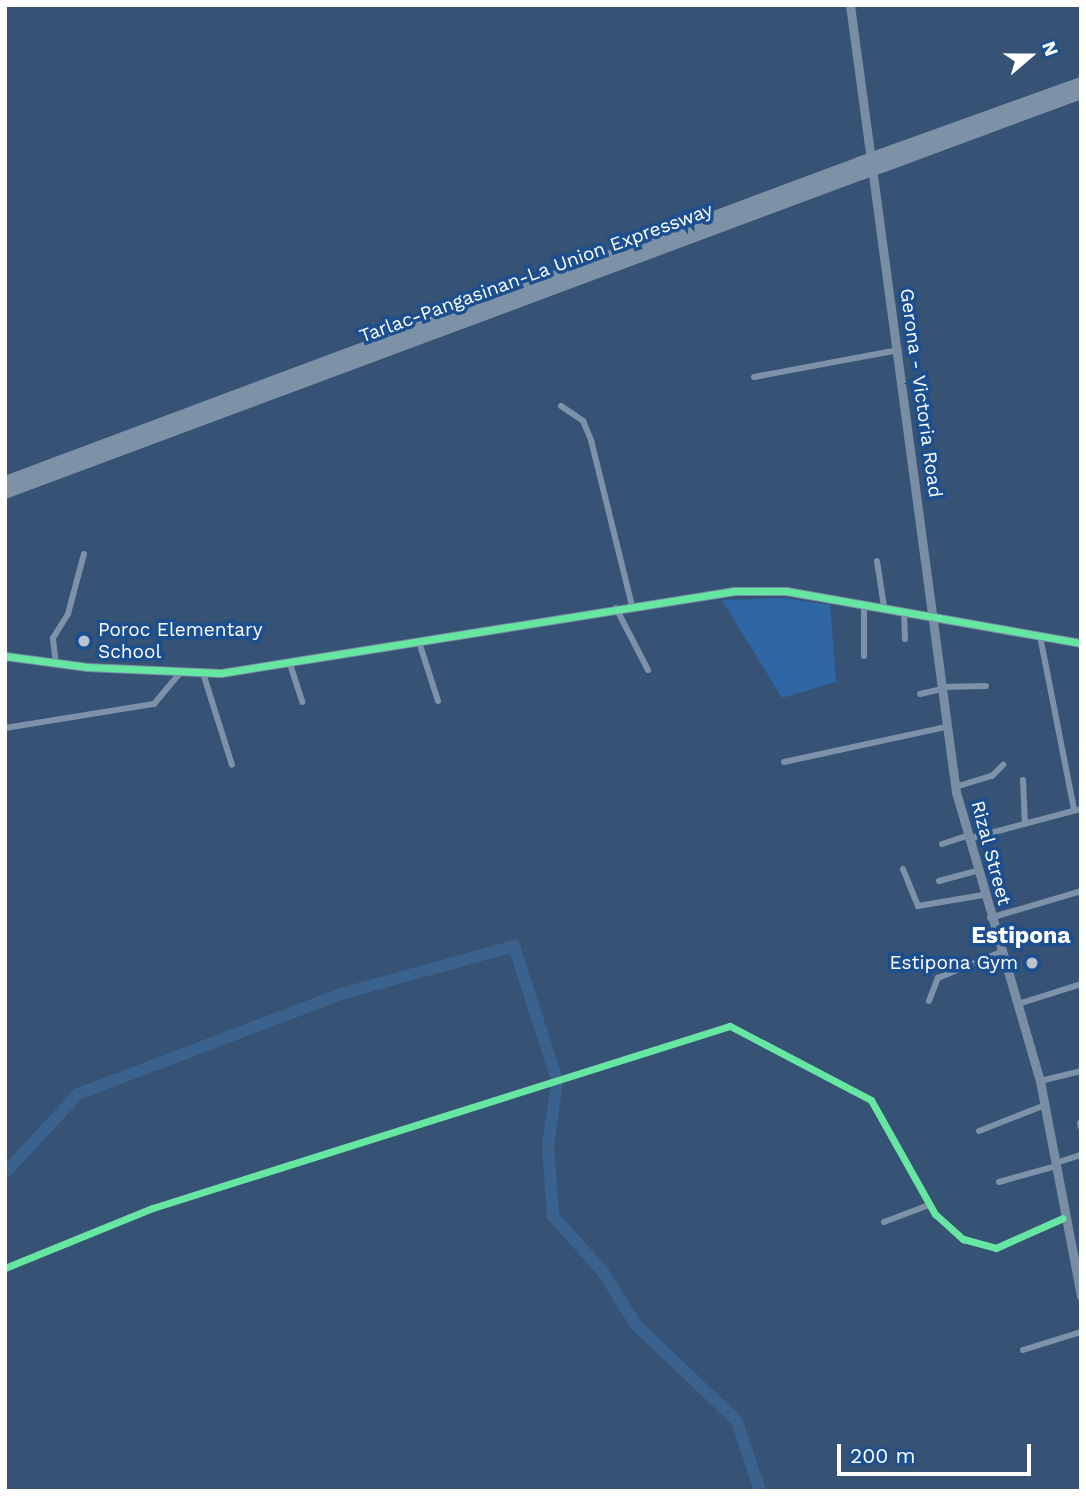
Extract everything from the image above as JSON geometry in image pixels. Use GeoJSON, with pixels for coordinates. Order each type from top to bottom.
{"type":"FeatureCollection","features":[{"type":"Feature","properties":{"kind":"highway","name":"Tarlac-Pangasinan-La Union Expressway"},"geometry":{"type":"LineString","coordinates":[[5,493],[864,171],[878,158],[1081,83]]}},
{"type":"Feature","properties":{"kind":"highway","name":"Tarlac-Pangasinan-La Union Expressway"},"geometry":{"type":"LineString","coordinates":[[878,158],[1081,93]]}},
{"type":"Feature","properties":{"kind":"highway","name":"Tarlac-Pangasinan-La Union Expressway"},"geometry":{"type":"LineString","coordinates":[[5,482],[864,171]]}},
{"type":"Feature","properties":{"kind":"main road"},"geometry":{"type":"LineString","coordinates":[[849,5],[878,158]]}},
{"type":"Feature","properties":{"kind":"main road","name":"Gerona - Victoria Road"},"geometry":{"type":"LineString","coordinates":[[864,171],[898,350],[932,616]]}},
{"type":"Feature","properties":{"kind":"main road"},"geometry":{"type":"LineString","coordinates":[[5,656],[56,664],[203,673],[290,664],[616,608],[760,591],[884,607],[1081,643]]}},
{"type":"Feature","properties":{"kind":"main road","name":"Rizal Street"},"geometry":{"type":"LineString","coordinates":[[932,616],[955,788],[976,871],[1040,1082],[1063,1218]]}},
{"type":"Feature","properties":{"kind":"main road"},"geometry":{"type":"LineString","coordinates":[[1063,1218],[1081,1296]]}},
{"type":"Feature","properties":{"kind":"street"},"geometry":{"type":"LineString","coordinates":[[754,377],[898,350]]}},
{"type":"Feature","properties":{"kind":"street"},"geometry":{"type":"LineString","coordinates":[[561,406],[583,421],[592,440],[632,606]]}},
{"type":"Feature","properties":{"kind":"street"},"geometry":{"type":"LineString","coordinates":[[56,664],[53,638],[68,614],[84,554]]}},
{"type":"Feature","properties":{"kind":"street"},"geometry":{"type":"LineString","coordinates":[[877,561],[884,607]]}},
{"type":"Feature","properties":{"kind":"street"},"geometry":{"type":"LineString","coordinates":[[864,604],[864,656]]}},
{"type":"Feature","properties":{"kind":"street"},"geometry":{"type":"LineString","coordinates":[[616,608],[649,670]]}},
{"type":"Feature","properties":{"kind":"street"},"geometry":{"type":"LineString","coordinates":[[904,611],[905,639]]}},
{"type":"Feature","properties":{"kind":"street"},"geometry":{"type":"LineString","coordinates":[[942,844],[1077,809],[1040,636]]}},
{"type":"Feature","properties":{"kind":"street"},"geometry":{"type":"LineString","coordinates":[[419,642],[438,701]]}},
{"type":"Feature","properties":{"kind":"street"},"geometry":{"type":"LineString","coordinates":[[290,664],[302,702]]}},
{"type":"Feature","properties":{"kind":"street"},"geometry":{"type":"LineString","coordinates":[[5,728],[155,704],[180,673]]}},
{"type":"Feature","properties":{"kind":"street"},"geometry":{"type":"LineString","coordinates":[[203,673],[232,765]]}},
{"type":"Feature","properties":{"kind":"street"},"geometry":{"type":"LineString","coordinates":[[920,694],[941,688],[986,686]]}},
{"type":"Feature","properties":{"kind":"street"},"geometry":{"type":"LineString","coordinates":[[784,762],[946,727]]}},
{"type":"Feature","properties":{"kind":"street"},"geometry":{"type":"LineString","coordinates":[[955,788],[992,776],[1003,765]]}},
{"type":"Feature","properties":{"kind":"street"},"geometry":{"type":"LineString","coordinates":[[1023,780],[1025,824]]}},
{"type":"Feature","properties":{"kind":"street"},"geometry":{"type":"LineString","coordinates":[[903,869],[918,906],[983,895]]}},
{"type":"Feature","properties":{"kind":"street"},"geometry":{"type":"LineString","coordinates":[[939,881],[976,871]]}},
{"type":"Feature","properties":{"kind":"street"},"geometry":{"type":"LineString","coordinates":[[990,918],[1081,891]]}},
{"type":"Feature","properties":{"kind":"street"},"geometry":{"type":"LineString","coordinates":[[929,1001],[938,978],[1001,952]]}},
{"type":"Feature","properties":{"kind":"street"},"geometry":{"type":"LineString","coordinates":[[1018,1004],[1081,984]]}},
{"type":"Feature","properties":{"kind":"street"},"geometry":{"type":"LineString","coordinates":[[5,1268],[153,1208],[730,1026],[785,1049],[871,1100],[929,1205],[963,1239],[988,1248],[1063,1218]]}},
{"type":"Feature","properties":{"kind":"street"},"geometry":{"type":"LineString","coordinates":[[1040,1082],[1081,1071]]}},
{"type":"Feature","properties":{"kind":"street"},"geometry":{"type":"LineString","coordinates":[[979,1131],[1045,1105]]}},
{"type":"Feature","properties":{"kind":"street"},"geometry":{"type":"LineString","coordinates":[[999,1182],[1081,1155]]}},
{"type":"Feature","properties":{"kind":"street"},"geometry":{"type":"LineString","coordinates":[[884,1222],[929,1205]]}},
{"type":"Feature","properties":{"kind":"street"},"geometry":{"type":"LineString","coordinates":[[1023,1350],[1081,1332]]}},
{"type":"Feature","properties":{"kind":"shaded area"},"geometry":{"type":"Polygon","coordinates":[[[784,598],[830,605],[836,682],[782,698],[722,600],[784,598]]]}},
{"type":"Feature","properties":{"kind":"waterway"},"geometry":{"type":"LineString","coordinates":[[5,1173],[78,1094],[341,994],[514,946],[555,1074]]}},
{"type":"Feature","properties":{"kind":"waterway"},"geometry":{"type":"LineString","coordinates":[[557,1082],[548,1145],[553,1216],[603,1272],[636,1325],[737,1421],[760,1491]]}},
{"type":"Feature","properties":{"kind":"cycle path"},"geometry":{"type":"LineString","coordinates":[[5,656],[87,667],[221,673],[734,591],[786,591],[1081,643]]}},
{"type":"Feature","properties":{"kind":"cycle path"},"geometry":{"type":"LineString","coordinates":[[5,1268],[153,1208],[730,1026],[871,1100],[935,1214],[963,1239],[996,1248],[1063,1218]]}},
{"type":"Feature","properties":{"kind":"place","name":"Poroc Elementary School"},"geometry":{"type":"Point","coordinates":[84,641]}},
{"type":"Feature","properties":{"kind":"place","name":"Estipona Gym"},"geometry":{"type":"Point","coordinates":[1032,963]}},
{"type":"Feature","properties":{"kind":"district","name":"Estipona"},"geometry":{"type":"Point","coordinates":[1021,936]}}]}
